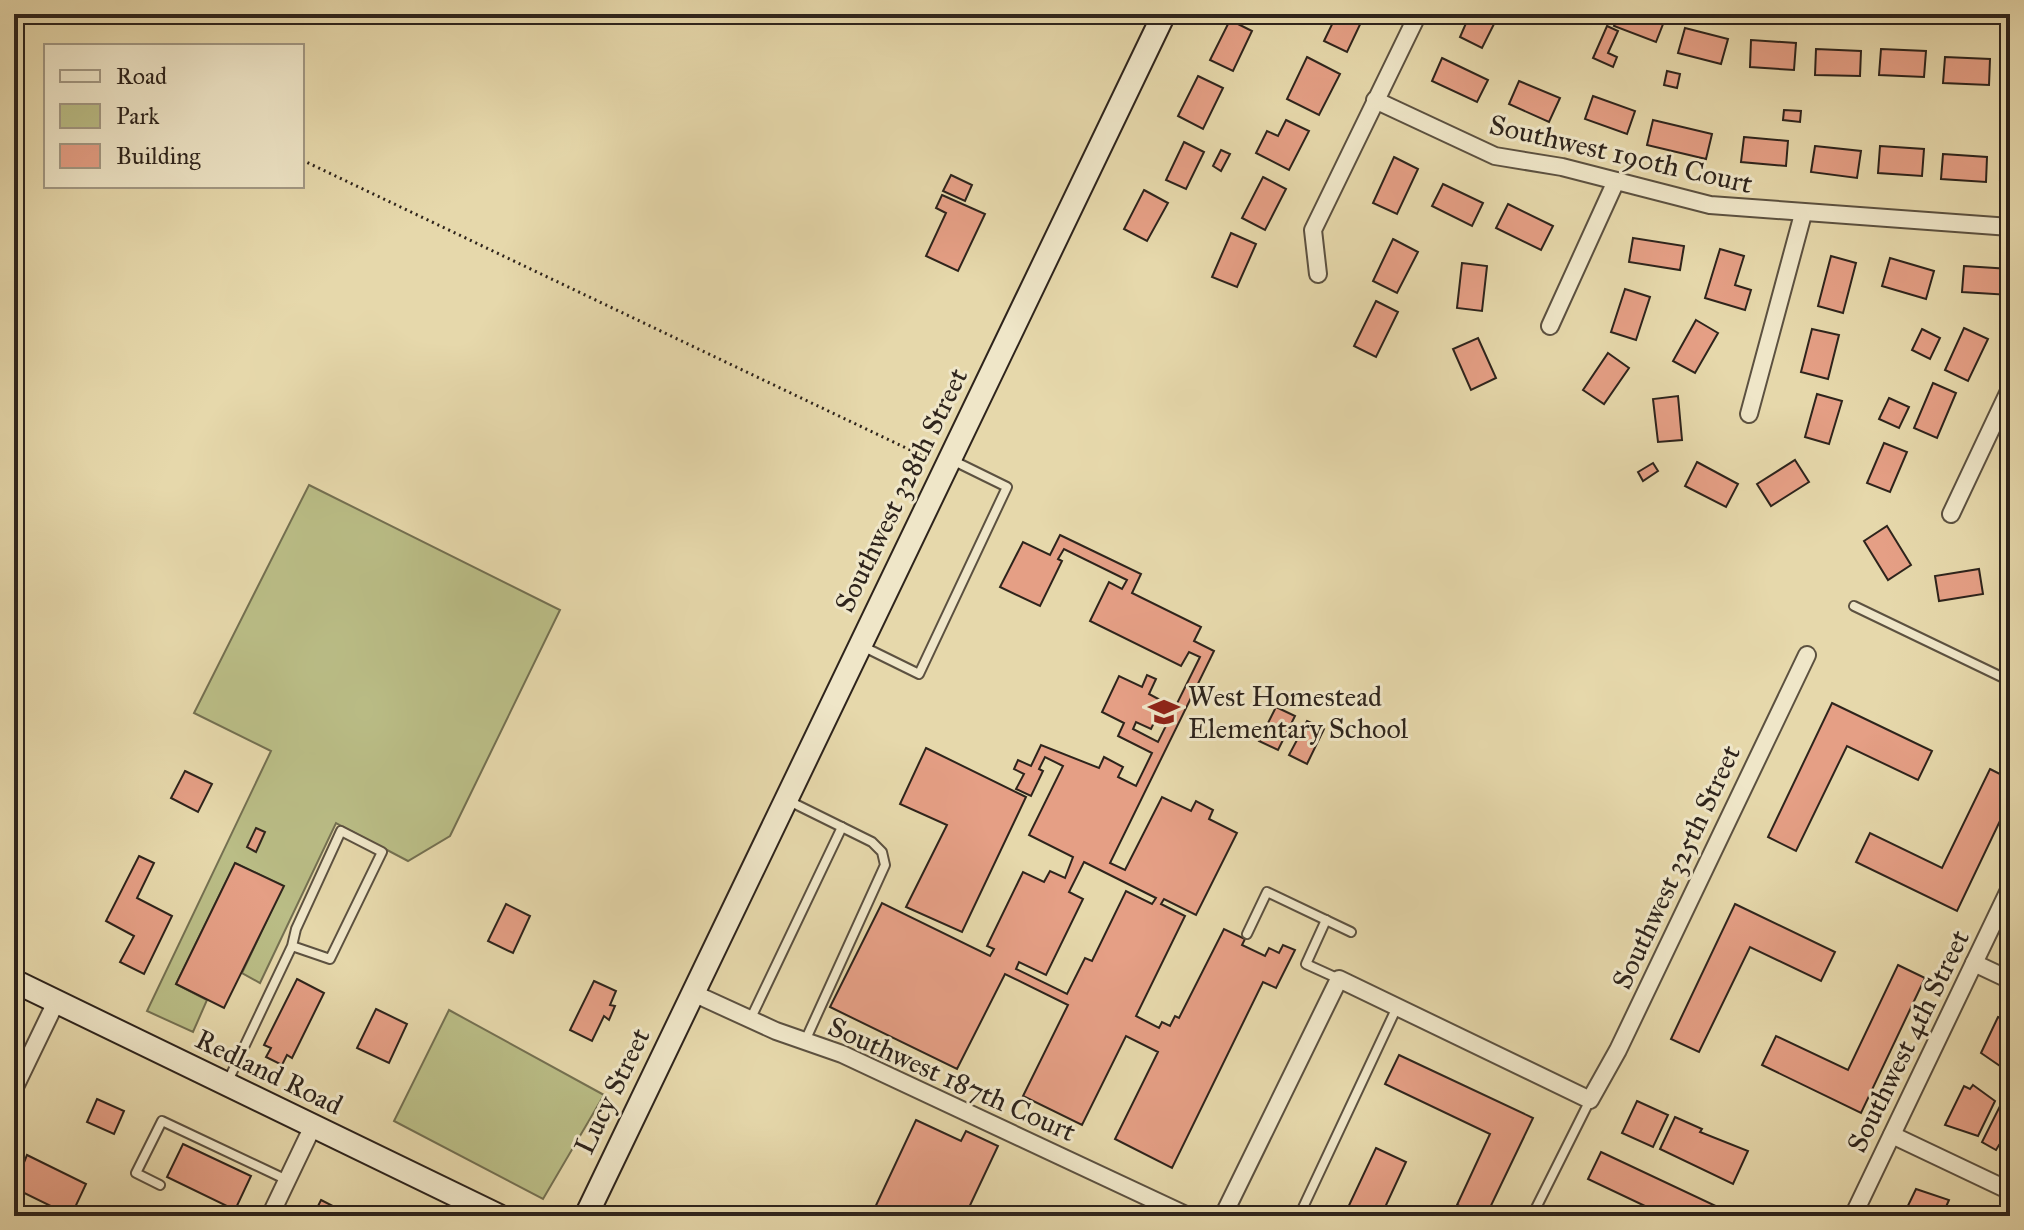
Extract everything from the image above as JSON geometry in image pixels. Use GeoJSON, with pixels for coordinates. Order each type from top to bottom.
{"type":"FeatureCollection","features":[{"type":"Feature","properties":{"kind":"street","name":"Southwest 328th Street"},"geometry":{"type":"LineString","coordinates":[[693,993],[1164,14]]}},
{"type":"Feature","properties":{"kind":"street"},"geometry":{"type":"LineString","coordinates":[[1318,274],[1313,230],[1418,14]]}},
{"type":"Feature","properties":{"kind":"street","name":"Southwest 190th Court"},"geometry":{"type":"LineString","coordinates":[[1375,100],[1495,156],[1616,181],[1710,205],[2010,227]]}},
{"type":"Feature","properties":{"kind":"street"},"geometry":{"type":"LineString","coordinates":[[1550,326],[1616,181]]}},
{"type":"Feature","properties":{"kind":"street"},"geometry":{"type":"LineString","coordinates":[[1749,414],[1803,214]]}},
{"type":"Feature","properties":{"kind":"street"},"geometry":{"type":"LineString","coordinates":[[1951,514],[2010,389]]}},
{"type":"Feature","properties":{"kind":"street","name":"Southwest 325th Street"},"geometry":{"type":"LineString","coordinates":[[1590,1100],[1618,1050],[1807,655]]}},
{"type":"Feature","properties":{"kind":"street","name":"Southwest 4th Street"},"geometry":{"type":"LineString","coordinates":[[1853,1216],[2010,888]]}},
{"type":"Feature","properties":{"kind":"street"},"geometry":{"type":"LineString","coordinates":[[1974,963],[2010,980]]}},
{"type":"Feature","properties":{"kind":"street"},"geometry":{"type":"LineString","coordinates":[[1223,1216],[1339,979],[1590,1100]]}},
{"type":"Feature","properties":{"kind":"street","name":"Redland Road"},"geometry":{"type":"LineString","coordinates":[[14,981],[499,1216]]}},
{"type":"Feature","properties":{"kind":"street","name":"Southwest 187th Court"},"geometry":{"type":"LineString","coordinates":[[693,993],[750,1020],[842,1054],[1188,1216]]}},
{"type":"Feature","properties":{"kind":"street","name":"Lucy Street"},"geometry":{"type":"LineString","coordinates":[[586,1216],[693,993]]}},
{"type":"Feature","properties":{"kind":"street"},"geometry":{"type":"LineString","coordinates":[[14,1089],[56,1002]]}},
{"type":"Feature","properties":{"kind":"street"},"geometry":{"type":"LineString","coordinates":[[270,1216],[313,1126]]}},
{"type":"Feature","properties":{"kind":"street"},"geometry":{"type":"LineString","coordinates":[[1892,1135],[2010,1191]]}},
{"type":"Feature","properties":{"kind":"lane"},"geometry":{"type":"LineString","coordinates":[[860,645],[919,674],[1007,487],[948,463]]}},
{"type":"Feature","properties":{"kind":"lane"},"geometry":{"type":"LineString","coordinates":[[1854,606],[2010,681]]}},
{"type":"Feature","properties":{"kind":"lane"},"geometry":{"type":"LineString","coordinates":[[786,800],[877,845],[884,859],[884,872],[805,1041]]}},
{"type":"Feature","properties":{"kind":"lane"},"geometry":{"type":"LineString","coordinates":[[750,1020],[842,827]]}},
{"type":"Feature","properties":{"kind":"lane"},"geometry":{"type":"LineString","coordinates":[[226,1084],[292,946],[296,929],[341,831],[382,852],[330,959],[292,946]]}},
{"type":"Feature","properties":{"kind":"lane"},"geometry":{"type":"LineString","coordinates":[[1247,934],[1267,892],[1351,932]]}},
{"type":"Feature","properties":{"kind":"lane"},"geometry":{"type":"LineString","coordinates":[[1326,920],[1306,964],[1339,979]]}},
{"type":"Feature","properties":{"kind":"lane"},"geometry":{"type":"LineString","coordinates":[[1299,1216],[1397,1007]]}},
{"type":"Feature","properties":{"kind":"lane"},"geometry":{"type":"LineString","coordinates":[[1532,1216],[1590,1100]]}},
{"type":"Feature","properties":{"kind":"lane"},"geometry":{"type":"LineString","coordinates":[[160,1185],[136,1173],[162,1121],[287,1180]]}},
{"type":"Feature","properties":{"kind":"path"},"geometry":{"type":"LineString","coordinates":[[304,161],[948,463]]}},
{"type":"Feature","properties":{"kind":"green space"},"geometry":{"type":"Polygon","coordinates":[[[309,485],[560,610],[450,836],[408,861],[336,823],[260,983],[242,973],[283,886],[235,863],[176,984],[207,1000],[193,1032],[147,1011],[271,751],[194,713],[309,485]]]}},
{"type":"Feature","properties":{"kind":"green space"},"geometry":{"type":"Polygon","coordinates":[[[449,1010],[604,1095],[543,1199],[394,1121],[449,1010]]]}},
{"type":"Feature","properties":{"kind":"building"},"geometry":{"type":"Polygon","coordinates":[[[1337,14],[1365,14],[1347,52],[1324,41],[1337,14]]]}},
{"type":"Feature","properties":{"kind":"building"},"geometry":{"type":"Polygon","coordinates":[[[1470,14],[1499,14],[1482,48],[1460,37],[1470,14]]]}},
{"type":"Feature","properties":{"kind":"building"},"geometry":{"type":"Polygon","coordinates":[[[1619,14],[1651,14],[1665,19],[1656,42],[1614,26],[1619,14]]]}},
{"type":"Feature","properties":{"kind":"building"},"geometry":{"type":"Polygon","coordinates":[[[1230,20],[1252,31],[1233,71],[1210,60],[1230,20]]]}},
{"type":"Feature","properties":{"kind":"building"},"geometry":{"type":"Polygon","coordinates":[[[1607,26],[1618,31],[1608,53],[1617,57],[1613,67],[1593,58],[1607,26]]]}},
{"type":"Feature","properties":{"kind":"building"},"geometry":{"type":"Polygon","coordinates":[[[1685,28],[1728,39],[1721,64],[1678,53],[1685,28]]]}},
{"type":"Feature","properties":{"kind":"building"},"geometry":{"type":"Polygon","coordinates":[[[1751,40],[1796,43],[1794,70],[1750,67],[1751,40]]]}},
{"type":"Feature","properties":{"kind":"building"},"geometry":{"type":"Polygon","coordinates":[[[1816,49],[1861,51],[1860,76],[1815,75],[1816,49]]]}},
{"type":"Feature","properties":{"kind":"building"},"geometry":{"type":"Polygon","coordinates":[[[1881,49],[1926,51],[1924,77],[1879,75],[1881,49]]]}},
{"type":"Feature","properties":{"kind":"building"},"geometry":{"type":"Polygon","coordinates":[[[1307,57],[1340,74],[1319,115],[1287,99],[1307,57]]]}},
{"type":"Feature","properties":{"kind":"building"},"geometry":{"type":"Polygon","coordinates":[[[1945,57],[1990,59],[1989,85],[1943,83],[1945,57]]]}},
{"type":"Feature","properties":{"kind":"building"},"geometry":{"type":"Polygon","coordinates":[[[1442,58],[1488,80],[1477,102],[1432,81],[1442,58]]]}},
{"type":"Feature","properties":{"kind":"building"},"geometry":{"type":"Polygon","coordinates":[[[1667,71],[1680,74],[1677,88],[1664,85],[1667,71]]]}},
{"type":"Feature","properties":{"kind":"building"},"geometry":{"type":"Polygon","coordinates":[[[1198,76],[1223,88],[1203,129],[1178,116],[1198,76]]]}},
{"type":"Feature","properties":{"kind":"building"},"geometry":{"type":"Polygon","coordinates":[[[1519,81],[1560,98],[1549,122],[1509,104],[1519,81]]]}},
{"type":"Feature","properties":{"kind":"building"},"geometry":{"type":"Polygon","coordinates":[[[1593,96],[1635,111],[1627,134],[1585,119],[1593,96]]]}},
{"type":"Feature","properties":{"kind":"building"},"geometry":{"type":"Polygon","coordinates":[[[1784,110],[1801,111],[1800,122],[1783,120],[1784,110]]]}},
{"type":"Feature","properties":{"kind":"building"},"geometry":{"type":"Polygon","coordinates":[[[1286,120],[1309,131],[1289,170],[1256,153],[1267,131],[1278,136],[1286,120]]]}},
{"type":"Feature","properties":{"kind":"building"},"geometry":{"type":"Polygon","coordinates":[[[1653,120],[1712,134],[1706,159],[1647,145],[1653,120]]]}},
{"type":"Feature","properties":{"kind":"building"},"geometry":{"type":"Polygon","coordinates":[[[1744,137],[1788,141],[1786,166],[1741,162],[1744,137]]]}},
{"type":"Feature","properties":{"kind":"building"},"geometry":{"type":"Polygon","coordinates":[[[1184,142],[1204,152],[1186,189],[1166,180],[1184,142]]]}},
{"type":"Feature","properties":{"kind":"building"},"geometry":{"type":"Polygon","coordinates":[[[1815,146],[1861,151],[1857,178],[1811,172],[1815,146]]]}},
{"type":"Feature","properties":{"kind":"building"},"geometry":{"type":"Polygon","coordinates":[[[1880,146],[1924,149],[1922,176],[1878,173],[1880,146]]]}},
{"type":"Feature","properties":{"kind":"building"},"geometry":{"type":"Polygon","coordinates":[[[1221,150],[1230,154],[1221,171],[1213,166],[1221,150]]]}},
{"type":"Feature","properties":{"kind":"building"},"geometry":{"type":"Polygon","coordinates":[[[1943,154],[1987,157],[1986,182],[1941,179],[1943,154]]]}},
{"type":"Feature","properties":{"kind":"building"},"geometry":{"type":"Polygon","coordinates":[[[2001,154],[2010,154],[2010,180],[2000,180],[2001,154]]]}},
{"type":"Feature","properties":{"kind":"building"},"geometry":{"type":"Polygon","coordinates":[[[1394,157],[1418,169],[1397,214],[1373,203],[1394,157]]]}},
{"type":"Feature","properties":{"kind":"building"},"geometry":{"type":"Polygon","coordinates":[[[951,175],[972,185],[965,201],[943,191],[951,175]]]}},
{"type":"Feature","properties":{"kind":"building"},"geometry":{"type":"Polygon","coordinates":[[[1263,177],[1286,189],[1265,230],[1242,218],[1263,177]]]}},
{"type":"Feature","properties":{"kind":"building"},"geometry":{"type":"Polygon","coordinates":[[[1443,184],[1483,203],[1472,226],[1432,206],[1443,184]]]}},
{"type":"Feature","properties":{"kind":"building"},"geometry":{"type":"Polygon","coordinates":[[[1144,190],[1168,203],[1147,241],[1124,229],[1144,190]]]}},
{"type":"Feature","properties":{"kind":"building"},"geometry":{"type":"Polygon","coordinates":[[[942,195],[985,214],[958,271],[926,256],[946,213],[936,208],[942,195]]]}},
{"type":"Feature","properties":{"kind":"building"},"geometry":{"type":"Polygon","coordinates":[[[1508,204],[1553,226],[1541,250],[1496,228],[1508,204]]]}},
{"type":"Feature","properties":{"kind":"building"},"geometry":{"type":"Polygon","coordinates":[[[1231,233],[1256,244],[1237,287],[1212,277],[1231,233]]]}},
{"type":"Feature","properties":{"kind":"building"},"geometry":{"type":"Polygon","coordinates":[[[1633,238],[1684,246],[1680,270],[1629,262],[1633,238]]]}},
{"type":"Feature","properties":{"kind":"building"},"geometry":{"type":"Polygon","coordinates":[[[1393,239],[1418,252],[1397,293],[1373,281],[1393,239]]]}},
{"type":"Feature","properties":{"kind":"building"},"geometry":{"type":"Polygon","coordinates":[[[1720,249],[1744,256],[1735,285],[1751,290],[1745,310],[1705,298],[1720,249]]]}},
{"type":"Feature","properties":{"kind":"building"},"geometry":{"type":"Polygon","coordinates":[[[1831,256],[1856,263],[1843,313],[1818,306],[1831,256]]]}},
{"type":"Feature","properties":{"kind":"building"},"geometry":{"type":"Polygon","coordinates":[[[1890,258],[1934,271],[1926,299],[1882,286],[1890,258]]]}},
{"type":"Feature","properties":{"kind":"building"},"geometry":{"type":"Polygon","coordinates":[[[1462,263],[1487,266],[1482,311],[1457,308],[1462,263]]]}},
{"type":"Feature","properties":{"kind":"building"},"geometry":{"type":"Polygon","coordinates":[[[1964,266],[2010,269],[2010,295],[1962,292],[1964,266]]]}},
{"type":"Feature","properties":{"kind":"building"},"geometry":{"type":"Polygon","coordinates":[[[1625,289],[1650,297],[1636,340],[1611,332],[1625,289]]]}},
{"type":"Feature","properties":{"kind":"building"},"geometry":{"type":"Polygon","coordinates":[[[1376,301],[1398,312],[1376,357],[1354,346],[1376,301]]]}},
{"type":"Feature","properties":{"kind":"building"},"geometry":{"type":"Polygon","coordinates":[[[1696,320],[1718,333],[1695,373],[1673,361],[1696,320]]]}},
{"type":"Feature","properties":{"kind":"building"},"geometry":{"type":"Polygon","coordinates":[[[1964,328],[1988,339],[1968,381],[1945,370],[1964,328]]]}},
{"type":"Feature","properties":{"kind":"building"},"geometry":{"type":"Polygon","coordinates":[[[1812,329],[1839,335],[1828,379],[1801,372],[1812,329]]]}},
{"type":"Feature","properties":{"kind":"building"},"geometry":{"type":"Polygon","coordinates":[[[1922,329],[1940,338],[1930,359],[1912,350],[1922,329]]]}},
{"type":"Feature","properties":{"kind":"building"},"geometry":{"type":"Polygon","coordinates":[[[1478,338],[1496,378],[1471,390],[1453,349],[1478,338]]]}},
{"type":"Feature","properties":{"kind":"building"},"geometry":{"type":"Polygon","coordinates":[[[1608,353],[1629,368],[1604,404],[1583,390],[1608,353]]]}},
{"type":"Feature","properties":{"kind":"building"},"geometry":{"type":"Polygon","coordinates":[[[1933,383],[1956,393],[1937,438],[1914,428],[1933,383]]]}},
{"type":"Feature","properties":{"kind":"building"},"geometry":{"type":"Polygon","coordinates":[[[1817,394],[1842,401],[1829,444],[1805,437],[1817,394]]]}},
{"type":"Feature","properties":{"kind":"building"},"geometry":{"type":"Polygon","coordinates":[[[1678,396],[1682,440],[1658,442],[1653,399],[1678,396]]]}},
{"type":"Feature","properties":{"kind":"building"},"geometry":{"type":"Polygon","coordinates":[[[1889,398],[1909,407],[1899,428],[1879,419],[1889,398]]]}},
{"type":"Feature","properties":{"kind":"building"},"geometry":{"type":"Polygon","coordinates":[[[1884,443],[1907,452],[1890,492],[1867,483],[1884,443]]]}},
{"type":"Feature","properties":{"kind":"building"},"geometry":{"type":"Polygon","coordinates":[[[1795,460],[1809,482],[1771,506],[1757,484],[1795,460]]]}},
{"type":"Feature","properties":{"kind":"building"},"geometry":{"type":"Polygon","coordinates":[[[1697,462],[1738,484],[1726,507],[1685,486],[1697,462]]]}},
{"type":"Feature","properties":{"kind":"building"},"geometry":{"type":"Polygon","coordinates":[[[1653,463],[1658,471],[1643,481],[1638,472],[1653,463]]]}},
{"type":"Feature","properties":{"kind":"building"},"geometry":{"type":"Polygon","coordinates":[[[1887,526],[1911,565],[1888,580],[1864,541],[1887,526]]]}},
{"type":"Feature","properties":{"kind":"building"},"geometry":{"type":"Polygon","coordinates":[[[1060,535],[1141,574],[1132,593],[1201,627],[1194,641],[1214,651],[1110,863],[1125,870],[1162,797],[1191,811],[1196,801],[1213,810],[1209,819],[1237,833],[1196,915],[1164,899],[1161,904],[1185,916],[1136,1016],[1159,1028],[1162,1022],[1170,1026],[1175,1016],[1179,1018],[1224,929],[1245,939],[1242,945],[1265,956],[1269,948],[1279,953],[1283,945],[1295,950],[1276,988],[1263,982],[1172,1168],[1115,1139],[1158,1052],[1126,1036],[1082,1125],[1023,1096],[1068,1005],[1005,974],[957,1069],[830,1007],[882,903],[990,956],[994,949],[987,946],[1023,872],[1044,882],[1050,871],[1065,878],[1073,857],[1029,835],[1063,766],[1045,757],[1039,769],[1043,771],[1031,796],[1016,789],[1024,774],[1014,769],[1018,760],[1031,766],[1041,745],[1099,768],[1104,757],[1123,767],[1118,777],[1136,786],[1152,753],[1118,736],[1124,723],[1102,712],[1119,676],[1142,687],[1147,675],[1156,679],[1149,694],[1164,702],[1151,729],[1136,722],[1133,729],[1158,742],[1200,657],[1189,652],[1181,666],[1090,621],[1109,582],[1122,589],[1127,580],[1064,549],[1058,559],[1062,561],[1040,606],[1000,587],[1023,542],[1050,555],[1060,535]],[[1084,862],[1069,892],[1083,899],[1046,975],[1019,962],[1016,969],[1067,994],[1085,958],[1092,961],[1126,891],[1152,904],[1156,898],[1084,862]]]}},
{"type":"Feature","properties":{"kind":"building"},"geometry":{"type":"Polygon","coordinates":[[[1979,569],[1983,594],[1939,601],[1935,576],[1979,569]]]}},
{"type":"Feature","properties":{"kind":"building"},"geometry":{"type":"Polygon","coordinates":[[[1832,703],[1932,751],[1918,780],[1847,746],[1796,851],[1768,837],[1832,703]]]}},
{"type":"Feature","properties":{"kind":"building"},"geometry":{"type":"Polygon","coordinates":[[[1276,707],[1295,716],[1278,750],[1259,741],[1276,707]]]}},
{"type":"Feature","properties":{"kind":"building"},"geometry":{"type":"Polygon","coordinates":[[[1307,721],[1324,729],[1307,764],[1289,755],[1307,721]]]}},
{"type":"Feature","properties":{"kind":"building"},"geometry":{"type":"Polygon","coordinates":[[[926,748],[1026,797],[962,932],[906,907],[947,825],[900,804],[926,748]]]}},
{"type":"Feature","properties":{"kind":"building"},"geometry":{"type":"Polygon","coordinates":[[[1990,769],[2010,779],[2010,800],[1957,911],[1856,862],[1870,833],[1942,868],[1990,769]]]}},
{"type":"Feature","properties":{"kind":"building"},"geometry":{"type":"Polygon","coordinates":[[[185,771],[212,784],[198,812],[171,798],[185,771]]]}},
{"type":"Feature","properties":{"kind":"building"},"geometry":{"type":"Polygon","coordinates":[[[256,828],[265,832],[256,852],[247,847],[256,828]]]}},
{"type":"Feature","properties":{"kind":"building"},"geometry":{"type":"Polygon","coordinates":[[[139,856],[154,863],[137,898],[172,916],[144,974],[120,962],[134,936],[106,921],[139,856]]]}},
{"type":"Feature","properties":{"kind":"building"},"geometry":{"type":"Polygon","coordinates":[[[235,863],[284,886],[224,1008],[176,984],[235,863]]]}},
{"type":"Feature","properties":{"kind":"building"},"geometry":{"type":"Polygon","coordinates":[[[506,904],[530,916],[513,953],[488,941],[506,904]]]}},
{"type":"Feature","properties":{"kind":"building"},"geometry":{"type":"Polygon","coordinates":[[[1735,904],[1835,952],[1821,981],[1750,947],[1699,1052],[1671,1039],[1735,904]]]}},
{"type":"Feature","properties":{"kind":"building"},"geometry":{"type":"Polygon","coordinates":[[[1898,965],[1925,978],[1861,1113],[1762,1065],[1776,1036],[1848,1070],[1898,965]]]}},
{"type":"Feature","properties":{"kind":"building"},"geometry":{"type":"Polygon","coordinates":[[[297,979],[324,993],[292,1058],[287,1055],[282,1065],[266,1057],[271,1048],[264,1045],[297,979]]]}},
{"type":"Feature","properties":{"kind":"building"},"geometry":{"type":"Polygon","coordinates":[[[594,981],[616,991],[610,1005],[615,1006],[609,1020],[604,1016],[592,1041],[570,1030],[594,981]]]}},
{"type":"Feature","properties":{"kind":"building"},"geometry":{"type":"Polygon","coordinates":[[[376,1009],[407,1024],[389,1063],[357,1048],[376,1009]]]}},
{"type":"Feature","properties":{"kind":"building"},"geometry":{"type":"Polygon","coordinates":[[[1998,1017],[2010,1023],[2010,1066],[2005,1064],[2003,1068],[1981,1053],[1998,1017]]]}},
{"type":"Feature","properties":{"kind":"building"},"geometry":{"type":"Polygon","coordinates":[[[1399,1055],[1533,1118],[1486,1216],[1457,1205],[1490,1134],[1385,1084],[1399,1055]]]}},
{"type":"Feature","properties":{"kind":"building"},"geometry":{"type":"Polygon","coordinates":[[[1973,1085],[1995,1101],[1978,1136],[1945,1125],[1964,1086],[1970,1089],[1973,1085]]]}},
{"type":"Feature","properties":{"kind":"building"},"geometry":{"type":"Polygon","coordinates":[[[97,1099],[124,1111],[114,1134],[87,1122],[97,1099]]]}},
{"type":"Feature","properties":{"kind":"building"},"geometry":{"type":"Polygon","coordinates":[[[1637,1101],[1668,1115],[1653,1147],[1622,1133],[1637,1101]]]}},
{"type":"Feature","properties":{"kind":"building"},"geometry":{"type":"Polygon","coordinates":[[[2010,1102],[2010,1151],[1999,1145],[1996,1150],[1982,1142],[2001,1104],[2007,1107],[2010,1102]]]}},
{"type":"Feature","properties":{"kind":"building"},"geometry":{"type":"Polygon","coordinates":[[[1675,1117],[1702,1129],[1700,1132],[1748,1151],[1733,1184],[1660,1149],[1675,1117]]]}},
{"type":"Feature","properties":{"kind":"building"},"geometry":{"type":"Polygon","coordinates":[[[916,1120],[961,1141],[966,1131],[998,1146],[965,1216],[871,1216],[916,1120]]]}},
{"type":"Feature","properties":{"kind":"building"},"geometry":{"type":"Polygon","coordinates":[[[183,1144],[251,1176],[235,1210],[167,1177],[183,1144]]]}},
{"type":"Feature","properties":{"kind":"building"},"geometry":{"type":"Polygon","coordinates":[[[1376,1148],[1406,1162],[1381,1216],[1344,1216],[1376,1148]]]}},
{"type":"Feature","properties":{"kind":"building"},"geometry":{"type":"Polygon","coordinates":[[[1601,1152],[1735,1215],[1666,1216],[1588,1179],[1601,1152]]]}},
{"type":"Feature","properties":{"kind":"building"},"geometry":{"type":"Polygon","coordinates":[[[27,1155],[86,1184],[71,1216],[14,1188],[27,1155]]]}},
{"type":"Feature","properties":{"kind":"building"},"geometry":{"type":"Polygon","coordinates":[[[1916,1189],[1949,1200],[1942,1216],[1903,1216],[1916,1189]]]}},
{"type":"Feature","properties":{"kind":"building"},"geometry":{"type":"Polygon","coordinates":[[[321,1200],[333,1206],[330,1210],[339,1216],[313,1216],[321,1200]]]}},
{"type":"Feature","properties":{"kind":"place","name":"West Homestead Elementary School"},"geometry":{"type":"Point","coordinates":[1164,712]}}]}
